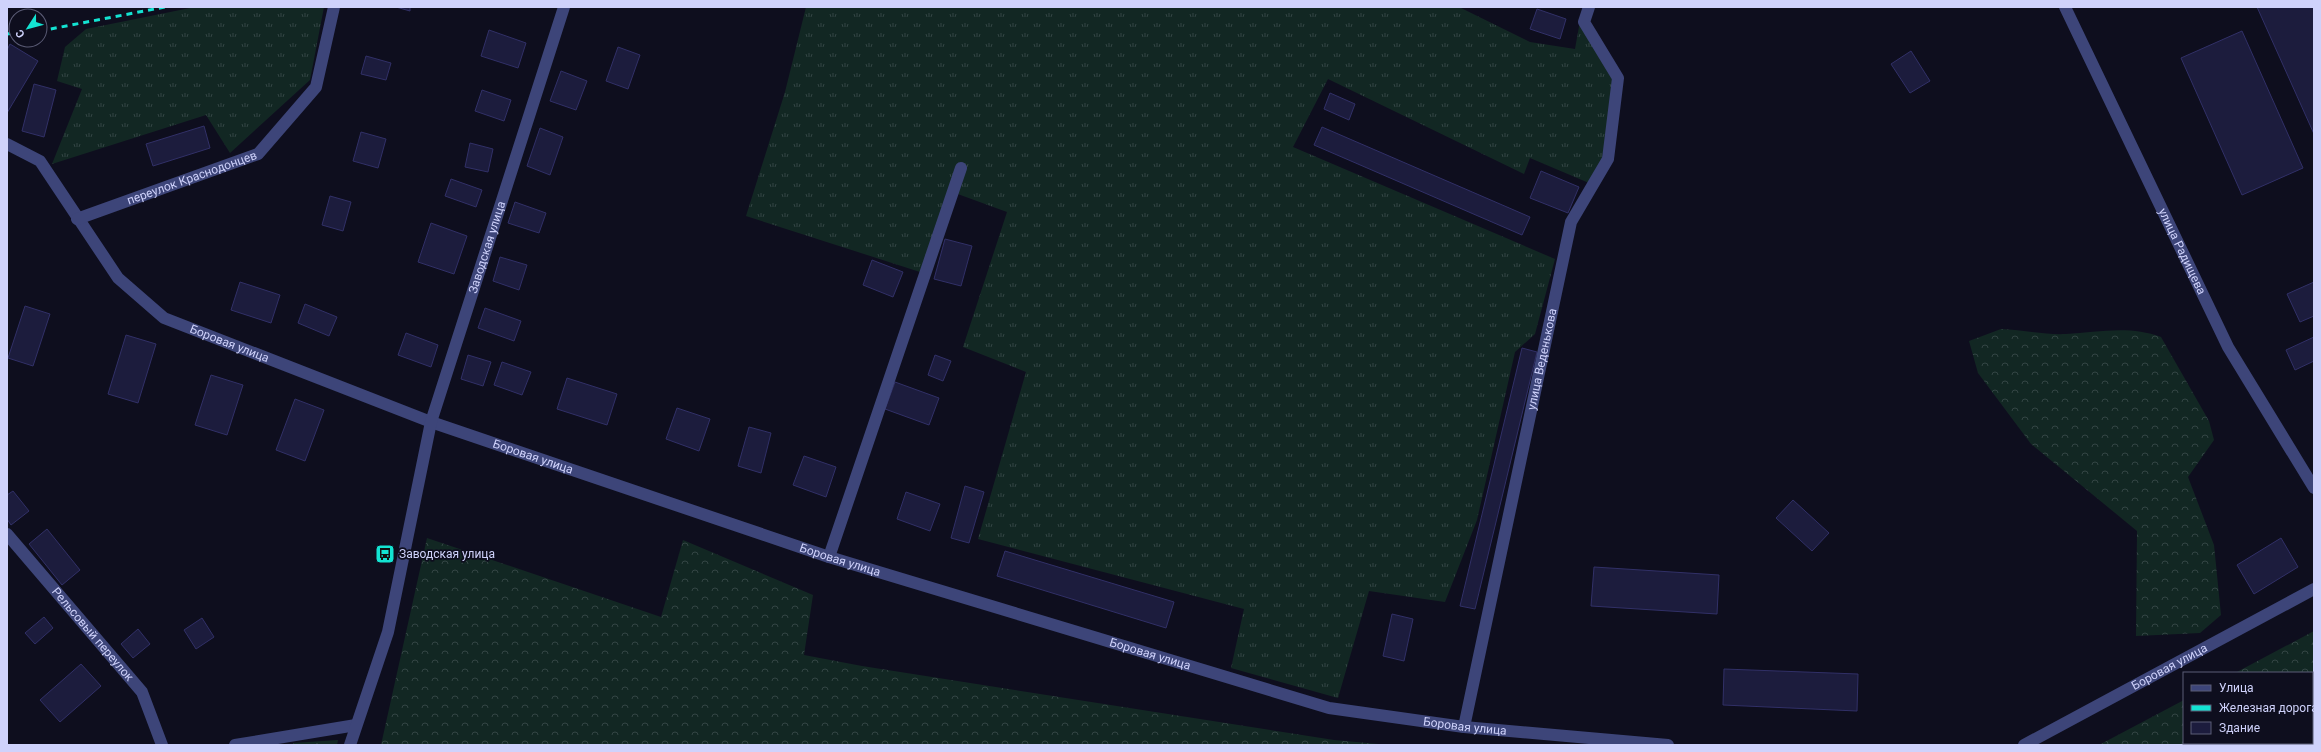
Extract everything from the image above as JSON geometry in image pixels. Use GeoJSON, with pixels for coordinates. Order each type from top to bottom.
{"type":"FeatureCollection","features":[{"type":"Feature","properties":{"kind":"street","name":"переулок Краснодонцев"},"geometry":{"type":"LineString","coordinates":[[77,218],[258,154],[316,87],[334,7]]}},
{"type":"Feature","properties":{"kind":"street","name":"Заводская улица"},"geometry":{"type":"LineString","coordinates":[[350,745],[388,632],[431,422],[564,7]]}},
{"type":"Feature","properties":{"kind":"street","name":"улица Веденькова"},"geometry":{"type":"LineString","coordinates":[[1464,726],[1571,222],[1608,159],[1618,78],[1584,22],[1589,7]]}},
{"type":"Feature","properties":{"kind":"street","name":"улица Радищева"},"geometry":{"type":"LineString","coordinates":[[2065,7],[2228,347],[2314,488]]}},
{"type":"Feature","properties":{"kind":"street","name":"Боровая улица"},"geometry":{"type":"LineString","coordinates":[[7,144],[40,161],[118,278],[164,318],[431,422],[829,557],[1330,708],[1464,726],[1668,745]]}},
{"type":"Feature","properties":{"kind":"street"},"geometry":{"type":"LineString","coordinates":[[829,557],[961,168]]}},
{"type":"Feature","properties":{"kind":"street","name":"Рельсовый переулок"},"geometry":{"type":"LineString","coordinates":[[7,534],[142,692],[162,745]]}},
{"type":"Feature","properties":{"kind":"street","name":"Боровая улица"},"geometry":{"type":"LineString","coordinates":[[2024,745],[2314,589]]}},
{"type":"Feature","properties":{"kind":"street"},"geometry":{"type":"LineString","coordinates":[[235,745],[356,725]]}},
{"type":"Feature","properties":{"kind":"green space"},"geometry":{"type":"Polygon","coordinates":[[[195,7],[324,7],[310,80],[230,153],[206,115],[52,164],[82,89],[57,81],[65,47],[86,29],[195,7]]]}},
{"type":"Feature","properties":{"kind":"green space"},"geometry":{"type":"Polygon","coordinates":[[[806,7],[1459,7],[1530,42],[1575,49],[1580,21],[1614,80],[1604,155],[1589,183],[1530,158],[1524,174],[1328,79],[1293,147],[1555,259],[1535,334],[1515,352],[1477,520],[1445,602],[1369,591],[1338,698],[1231,668],[1244,609],[978,539],[1026,372],[963,347],[1007,212],[955,193],[920,272],[746,216],[785,92],[806,7]]]}},
{"type":"Feature","properties":{"kind":"green space"},"geometry":{"type":"Polygon","coordinates":[[[2001,329],[2058,334],[2126,330],[2149,333],[2161,337],[2209,421],[2214,440],[2188,477],[2214,545],[2221,615],[2200,633],[2136,636],[2137,531],[2031,444],[1978,373],[1969,341],[2001,329]]]}},
{"type":"Feature","properties":{"kind":"green space"},"geometry":{"type":"Polygon","coordinates":[[[427,538],[661,617],[683,540],[813,595],[804,655],[862,666],[1334,740],[1390,745],[381,745],[427,538]]]}},
{"type":"Feature","properties":{"kind":"green space"},"geometry":{"type":"Polygon","coordinates":[[[2314,631],[2314,745],[2099,745],[2183,701],[2183,744],[2313,744],[2313,672],[2237,672],[2314,631]]]}},
{"type":"Feature","properties":{"kind":"green space"},"geometry":{"type":"Polygon","coordinates":[[[338,740],[337,745],[294,745],[293,743],[338,740]]]}},
{"type":"Feature","properties":{"kind":"building"},"geometry":{"type":"Polygon","coordinates":[[[396,7],[410,7],[410,11],[396,7]]]}},
{"type":"Feature","properties":{"kind":"building"},"geometry":{"type":"Polygon","coordinates":[[[2257,7],[2314,7],[2314,134],[2257,7]]]}},
{"type":"Feature","properties":{"kind":"building"},"geometry":{"type":"Polygon","coordinates":[[[1537,9],[1566,19],[1560,39],[1530,29],[1537,9]]]}},
{"type":"Feature","properties":{"kind":"building"},"geometry":{"type":"Polygon","coordinates":[[[489,30],[526,43],[518,68],[481,56],[489,30]]]}},
{"type":"Feature","properties":{"kind":"building"},"geometry":{"type":"Polygon","coordinates":[[[2242,31],[2303,168],[2242,195],[2181,58],[2242,31]]]}},
{"type":"Feature","properties":{"kind":"building"},"geometry":{"type":"Polygon","coordinates":[[[618,47],[640,55],[628,89],[606,81],[618,47]]]}},
{"type":"Feature","properties":{"kind":"building"},"geometry":{"type":"Polygon","coordinates":[[[8,48],[17,48],[38,61],[7,113],[8,48]]]}},
{"type":"Feature","properties":{"kind":"building"},"geometry":{"type":"Polygon","coordinates":[[[1911,51],[1930,81],[1910,93],[1891,64],[1911,51]]]}},
{"type":"Feature","properties":{"kind":"building"},"geometry":{"type":"Polygon","coordinates":[[[366,56],[391,63],[386,80],[361,74],[366,56]]]}},
{"type":"Feature","properties":{"kind":"building"},"geometry":{"type":"Polygon","coordinates":[[[561,71],[587,81],[576,110],[550,101],[561,71]]]}},
{"type":"Feature","properties":{"kind":"building"},"geometry":{"type":"Polygon","coordinates":[[[34,84],[56,90],[44,137],[22,131],[34,84]]]}},
{"type":"Feature","properties":{"kind":"building"},"geometry":{"type":"Polygon","coordinates":[[[482,90],[511,100],[504,121],[475,111],[482,90]]]}},
{"type":"Feature","properties":{"kind":"building"},"geometry":{"type":"Polygon","coordinates":[[[1330,93],[1355,104],[1349,120],[1324,109],[1330,93]]]}},
{"type":"Feature","properties":{"kind":"building"},"geometry":{"type":"Polygon","coordinates":[[[204,126],[210,148],[153,166],[146,144],[204,126]]]}},
{"type":"Feature","properties":{"kind":"building"},"geometry":{"type":"Polygon","coordinates":[[[1322,127],[1530,217],[1522,235],[1314,145],[1322,127]]]}},
{"type":"Feature","properties":{"kind":"building"},"geometry":{"type":"Polygon","coordinates":[[[540,128],[563,137],[550,175],[527,166],[540,128]]]}},
{"type":"Feature","properties":{"kind":"building"},"geometry":{"type":"Polygon","coordinates":[[[361,132],[386,139],[378,168],[353,161],[361,132]]]}},
{"type":"Feature","properties":{"kind":"building"},"geometry":{"type":"Polygon","coordinates":[[[470,143],[493,149],[488,172],[465,167],[470,143]]]}},
{"type":"Feature","properties":{"kind":"building"},"geometry":{"type":"Polygon","coordinates":[[[1541,171],[1579,187],[1568,213],[1530,198],[1541,171]]]}},
{"type":"Feature","properties":{"kind":"building"},"geometry":{"type":"Polygon","coordinates":[[[451,179],[482,190],[476,207],[445,196],[451,179]]]}},
{"type":"Feature","properties":{"kind":"building"},"geometry":{"type":"Polygon","coordinates":[[[330,196],[351,202],[343,231],[322,225],[330,196]]]}},
{"type":"Feature","properties":{"kind":"building"},"geometry":{"type":"Polygon","coordinates":[[[515,202],[546,213],[539,233],[508,223],[515,202]]]}},
{"type":"Feature","properties":{"kind":"building"},"geometry":{"type":"Polygon","coordinates":[[[431,223],[467,236],[454,274],[418,262],[431,223]]]}},
{"type":"Feature","properties":{"kind":"building"},"geometry":{"type":"Polygon","coordinates":[[[945,239],[972,246],[961,286],[934,279],[945,239]]]}},
{"type":"Feature","properties":{"kind":"building"},"geometry":{"type":"Polygon","coordinates":[[[500,257],[527,265],[519,290],[493,281],[500,257]]]}},
{"type":"Feature","properties":{"kind":"building"},"geometry":{"type":"Polygon","coordinates":[[[872,260],[903,272],[893,297],[863,285],[872,260]]]}},
{"type":"Feature","properties":{"kind":"building"},"geometry":{"type":"Polygon","coordinates":[[[240,282],[280,295],[271,323],[231,310],[240,282]]]}},
{"type":"Feature","properties":{"kind":"building"},"geometry":{"type":"Polygon","coordinates":[[[2314,282],[2314,316],[2300,322],[2287,294],[2314,282]]]}},
{"type":"Feature","properties":{"kind":"building"},"geometry":{"type":"Polygon","coordinates":[[[305,304],[337,317],[329,336],[298,323],[305,304]]]}},
{"type":"Feature","properties":{"kind":"building"},"geometry":{"type":"Polygon","coordinates":[[[25,306],[50,314],[33,366],[8,358],[25,306]]]}},
{"type":"Feature","properties":{"kind":"building"},"geometry":{"type":"Polygon","coordinates":[[[485,308],[521,321],[514,341],[478,328],[485,308]]]}},
{"type":"Feature","properties":{"kind":"building"},"geometry":{"type":"Polygon","coordinates":[[[406,333],[438,345],[431,367],[398,355],[406,333]]]}},
{"type":"Feature","properties":{"kind":"building"},"geometry":{"type":"Polygon","coordinates":[[[126,335],[156,344],[138,403],[108,394],[126,335]]]}},
{"type":"Feature","properties":{"kind":"building"},"geometry":{"type":"Polygon","coordinates":[[[2314,337],[2314,361],[2295,370],[2286,350],[2314,337]]]}},
{"type":"Feature","properties":{"kind":"building"},"geometry":{"type":"Polygon","coordinates":[[[1522,348],[1537,352],[1475,609],[1460,606],[1522,348]]]}},
{"type":"Feature","properties":{"kind":"building"},"geometry":{"type":"Polygon","coordinates":[[[468,355],[491,362],[483,386],[461,379],[468,355]]]}},
{"type":"Feature","properties":{"kind":"building"},"geometry":{"type":"Polygon","coordinates":[[[935,355],[951,361],[943,381],[928,375],[935,355]]]}},
{"type":"Feature","properties":{"kind":"building"},"geometry":{"type":"Polygon","coordinates":[[[502,362],[531,372],[522,395],[494,385],[502,362]]]}},
{"type":"Feature","properties":{"kind":"building"},"geometry":{"type":"Polygon","coordinates":[[[211,375],[243,385],[227,435],[195,425],[211,375]]]}},
{"type":"Feature","properties":{"kind":"building"},"geometry":{"type":"Polygon","coordinates":[[[567,378],[617,394],[607,425],[557,409],[567,378]]]}},
{"type":"Feature","properties":{"kind":"building"},"geometry":{"type":"Polygon","coordinates":[[[895,382],[939,398],[929,425],[885,409],[895,382]]]}},
{"type":"Feature","properties":{"kind":"building"},"geometry":{"type":"Polygon","coordinates":[[[295,399],[324,410],[305,461],[276,450],[295,399]]]}},
{"type":"Feature","properties":{"kind":"building"},"geometry":{"type":"Polygon","coordinates":[[[677,408],[710,419],[699,451],[666,439],[677,408]]]}},
{"type":"Feature","properties":{"kind":"building"},"geometry":{"type":"Polygon","coordinates":[[[749,427],[771,433],[761,473],[738,466],[749,427]]]}},
{"type":"Feature","properties":{"kind":"building"},"geometry":{"type":"Polygon","coordinates":[[[804,456],[836,467],[826,497],[793,485],[804,456]]]}},
{"type":"Feature","properties":{"kind":"building"},"geometry":{"type":"Polygon","coordinates":[[[965,486],[984,492],[969,543],[951,538],[965,486]]]}},
{"type":"Feature","properties":{"kind":"building"},"geometry":{"type":"Polygon","coordinates":[[[13,491],[29,511],[11,525],[7,519],[7,495],[13,491]]]}},
{"type":"Feature","properties":{"kind":"building"},"geometry":{"type":"Polygon","coordinates":[[[906,492],[940,504],[930,531],[897,519],[906,492]]]}},
{"type":"Feature","properties":{"kind":"building"},"geometry":{"type":"Polygon","coordinates":[[[1793,500],[1829,533],[1812,551],[1776,518],[1793,500]]]}},
{"type":"Feature","properties":{"kind":"building"},"geometry":{"type":"Polygon","coordinates":[[[47,529],[80,570],[62,585],[29,544],[47,529]]]}},
{"type":"Feature","properties":{"kind":"building"},"geometry":{"type":"Polygon","coordinates":[[[2281,538],[2298,567],[2254,594],[2237,565],[2281,538]]]}},
{"type":"Feature","properties":{"kind":"building"},"geometry":{"type":"Polygon","coordinates":[[[1005,551],[1174,602],[1166,628],[997,576],[1005,551]]]}},
{"type":"Feature","properties":{"kind":"building"},"geometry":{"type":"Polygon","coordinates":[[[1594,567],[1719,575],[1717,614],[1591,606],[1594,567]]]}},
{"type":"Feature","properties":{"kind":"building"},"geometry":{"type":"Polygon","coordinates":[[[1392,614],[1413,619],[1404,661],[1383,656],[1392,614]]]}},
{"type":"Feature","properties":{"kind":"building"},"geometry":{"type":"Polygon","coordinates":[[[44,617],[53,628],[35,644],[25,633],[44,617]]]}},
{"type":"Feature","properties":{"kind":"building"},"geometry":{"type":"Polygon","coordinates":[[[202,618],[214,637],[196,649],[184,630],[202,618]]]}},
{"type":"Feature","properties":{"kind":"building"},"geometry":{"type":"Polygon","coordinates":[[[138,629],[150,644],[133,658],[121,644],[138,629]]]}},
{"type":"Feature","properties":{"kind":"building"},"geometry":{"type":"Polygon","coordinates":[[[81,664],[101,686],[60,722],[40,700],[81,664]]]}},
{"type":"Feature","properties":{"kind":"building"},"geometry":{"type":"Polygon","coordinates":[[[1724,669],[1858,674],[1857,711],[1723,705],[1724,669]]]}},
{"type":"Feature","properties":{"kind":"railway"},"geometry":{"type":"LineString","coordinates":[[48,29],[165,7]]}},
{"type":"Feature","properties":{"kind":"place","name":"Заводская улица"},"geometry":{"type":"Point","coordinates":[385,554]}}]}
